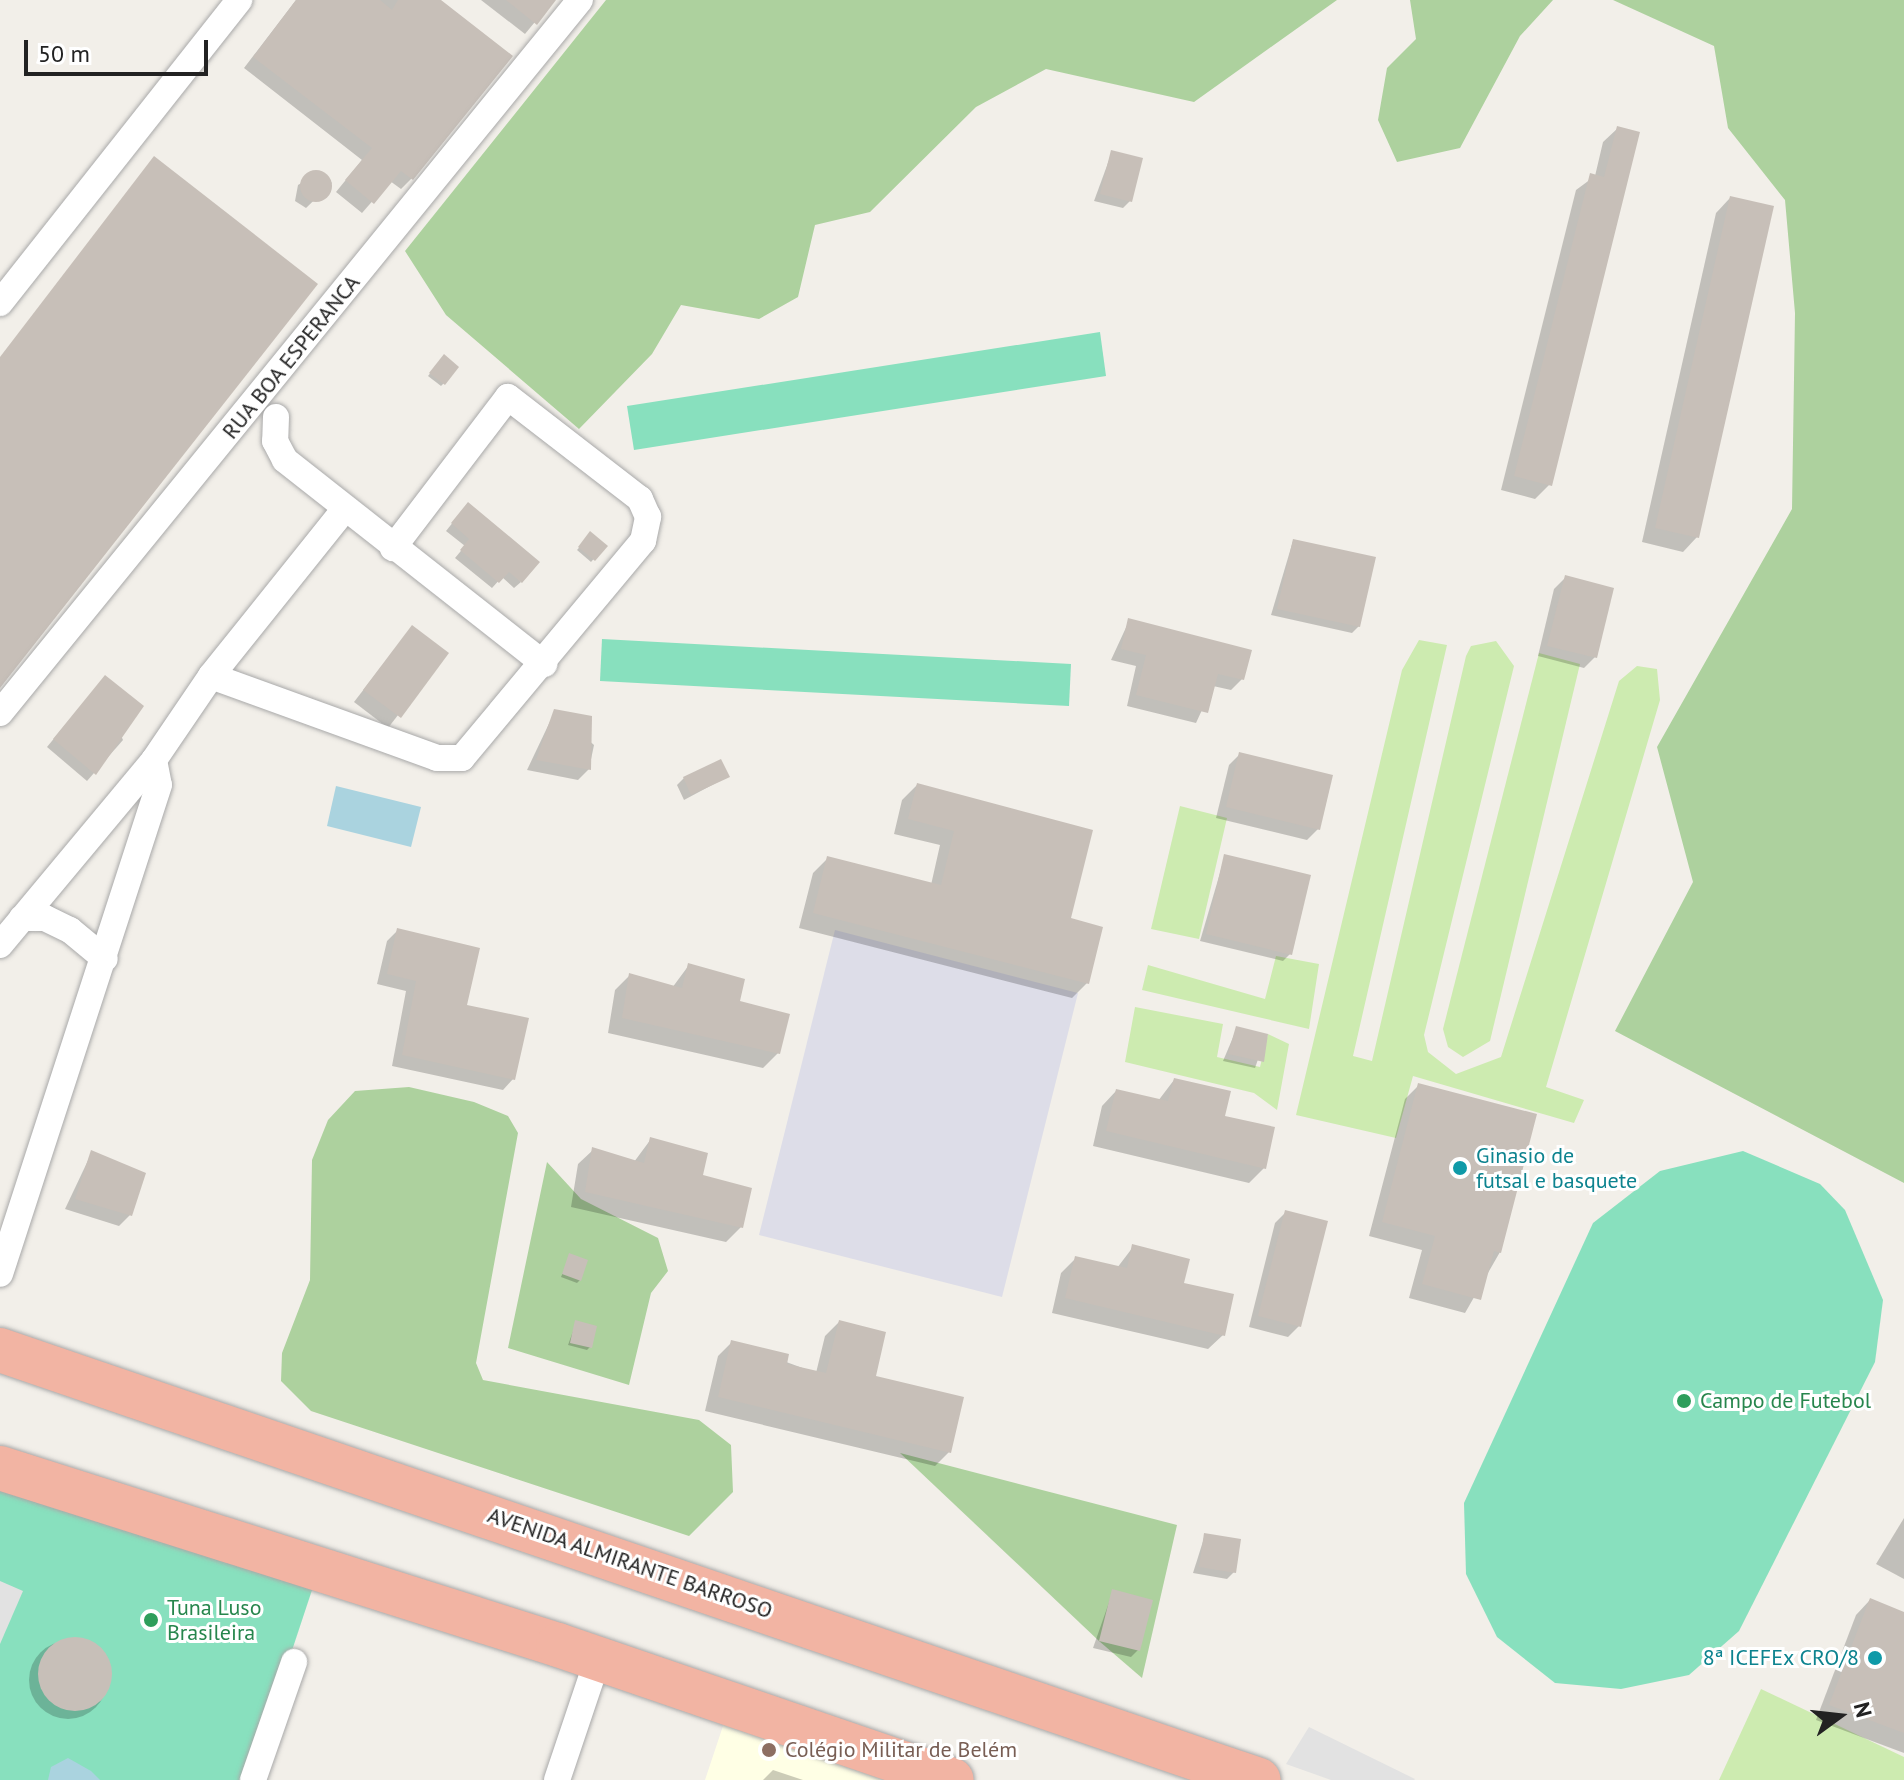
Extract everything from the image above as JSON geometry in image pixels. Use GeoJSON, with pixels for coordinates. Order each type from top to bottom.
{"type":"FeatureCollection","features":[{"type":"Feature","properties":{"kind":"highway","name":"AVENIDA ALMIRANTE BARROSO"},"geometry":{"type":"LineString","coordinates":[[0,1350],[1259,1780]]}},
{"type":"Feature","properties":{"kind":"highway"},"geometry":{"type":"LineString","coordinates":[[0,1468],[598,1658],[952,1780]]}},
{"type":"Feature","properties":{"kind":"street"},"geometry":{"type":"LineString","coordinates":[[0,303],[239,0]]}},
{"type":"Feature","properties":{"kind":"street","name":"RUA BOA ESPERANCA"},"geometry":{"type":"LineString","coordinates":[[0,713],[580,0]]}},
{"type":"Feature","properties":{"kind":"street"},"geometry":{"type":"LineString","coordinates":[[211,676],[235,691],[445,760],[477,748],[643,541],[648,517],[640,499],[508,397],[393,548]]}},
{"type":"Feature","properties":{"kind":"street"},"geometry":{"type":"LineString","coordinates":[[276,417],[275,441],[285,460],[544,664]]}},
{"type":"Feature","properties":{"kind":"street"},"geometry":{"type":"LineString","coordinates":[[0,945],[154,760],[211,676],[345,509]]}},
{"type":"Feature","properties":{"kind":"street"},"geometry":{"type":"LineString","coordinates":[[0,1274],[105,959],[159,785],[154,760]]}},
{"type":"Feature","properties":{"kind":"street"},"geometry":{"type":"LineString","coordinates":[[22,918],[45,918],[70,930],[105,959]]}},
{"type":"Feature","properties":{"kind":"street"},"geometry":{"type":"LineString","coordinates":[[557,1780],[598,1658]]}},
{"type":"Feature","properties":{"kind":"street"},"geometry":{"type":"LineString","coordinates":[[253,1780],[294,1662]]}},
{"type":"Feature","properties":{"kind":"shaded area"},"geometry":{"type":"Polygon","coordinates":[[[835,930],[1078,993],[1002,1297],[759,1235],[835,930]]]}},
{"type":"Feature","properties":{"kind":"shaded area"},"geometry":{"type":"Polygon","coordinates":[[[0,1581],[23,1591],[0,1644],[0,1581]]]}},
{"type":"Feature","properties":{"kind":"shaded area","name":"Colégio Militar de Belém"},"geometry":{"type":"Polygon","coordinates":[[[726,1717],[912,1780],[705,1780],[726,1717]]]}},
{"type":"Feature","properties":{"kind":"shaded area"},"geometry":{"type":"Polygon","coordinates":[[[1309,1727],[1415,1779],[1331,1780],[1286,1764],[1309,1727]]]}},
{"type":"Feature","properties":{"kind":"green space"},"geometry":{"type":"Polygon","coordinates":[[[606,0],[1337,0],[1194,102],[1046,69],[976,107],[870,212],[815,225],[798,297],[759,319],[681,305],[652,354],[579,429],[446,315],[405,251],[606,0]]]}},
{"type":"Feature","properties":{"kind":"green space"},"geometry":{"type":"Polygon","coordinates":[[[1410,0],[1553,0],[1520,36],[1460,148],[1397,162],[1378,120],[1387,68],[1416,39],[1410,0]]]}},
{"type":"Feature","properties":{"kind":"green space"},"geometry":{"type":"Polygon","coordinates":[[[1613,0],[1904,0],[1904,1183],[1615,1031],[1693,882],[1657,747],[1792,509],[1795,313],[1785,200],[1728,128],[1714,46],[1613,0]]]}},
{"type":"Feature","properties":{"kind":"green space"},"geometry":{"type":"Polygon","coordinates":[[[1100,332],[1106,376],[634,450],[627,406],[1100,332]]]}},
{"type":"Feature","properties":{"kind":"green space"},"geometry":{"type":"Polygon","coordinates":[[[602,639],[1071,664],[1069,706],[600,681],[602,639]]]}},
{"type":"Feature","properties":{"kind":"green space"},"geometry":{"type":"Polygon","coordinates":[[[1419,640],[1447,645],[1353,1056],[1372,1061],[1466,656],[1471,646],[1496,641],[1514,666],[1424,1035],[1428,1052],[1456,1074],[1501,1057],[1619,681],[1637,666],[1657,669],[1660,700],[1546,1087],[1584,1100],[1574,1123],[1413,1076],[1396,1138],[1296,1115],[1402,670],[1419,640]]]}},
{"type":"Feature","properties":{"kind":"green space"},"geometry":{"type":"Polygon","coordinates":[[[1539,653],[1580,664],[1490,1041],[1463,1057],[1448,1047],[1443,1029],[1539,653]]]}},
{"type":"Feature","properties":{"kind":"green space"},"geometry":{"type":"Polygon","coordinates":[[[1180,806],[1227,818],[1199,939],[1151,929],[1180,806]]]}},
{"type":"Feature","properties":{"kind":"green space"},"geometry":{"type":"Polygon","coordinates":[[[1276,956],[1319,964],[1309,1029],[1142,990],[1148,965],[1265,999],[1276,956]]]}},
{"type":"Feature","properties":{"kind":"green space"},"geometry":{"type":"Polygon","coordinates":[[[1135,1007],[1223,1024],[1217,1057],[1260,1067],[1268,1034],[1289,1044],[1277,1110],[1254,1093],[1125,1062],[1135,1007]]]}},
{"type":"Feature","properties":{"kind":"green space"},"geometry":{"type":"Polygon","coordinates":[[[409,1087],[474,1102],[508,1116],[518,1133],[476,1363],[483,1380],[699,1420],[731,1445],[733,1492],[689,1536],[311,1411],[281,1381],[282,1353],[310,1280],[312,1160],[328,1120],[355,1091],[409,1087]]]}},
{"type":"Feature","properties":{"kind":"green space","name":"Campo de Futebol"},"geometry":{"type":"Polygon","coordinates":[[[1743,1151],[1820,1184],[1845,1210],[1883,1300],[1875,1362],[1739,1631],[1689,1675],[1621,1689],[1555,1683],[1497,1637],[1466,1574],[1464,1503],[1593,1223],[1660,1171],[1743,1151]]]}},
{"type":"Feature","properties":{"kind":"green space"},"geometry":{"type":"Polygon","coordinates":[[[547,1162],[581,1199],[658,1238],[668,1271],[651,1293],[629,1385],[508,1348],[547,1162]]]}},
{"type":"Feature","properties":{"kind":"green space"},"geometry":{"type":"Polygon","coordinates":[[[900,1453],[1177,1525],[1142,1678],[1099,1641],[900,1453]]]}},
{"type":"Feature","properties":{"kind":"green space","name":"Tuna Luso Brasileira"},"geometry":{"type":"Polygon","coordinates":[[[0,1467],[316,1578],[249,1780],[0,1780],[0,1467]]]}},
{"type":"Feature","properties":{"kind":"green space"},"geometry":{"type":"Polygon","coordinates":[[[1761,1689],[1904,1757],[1904,1780],[1719,1780],[1761,1689]]]}},
{"type":"Feature","properties":{"kind":"water"},"geometry":{"type":"Polygon","coordinates":[[[336,786],[421,807],[411,847],[327,826],[336,786]]]}},
{"type":"Feature","properties":{"kind":"water"},"geometry":{"type":"Polygon","coordinates":[[[68,1758],[100,1780],[48,1780],[51,1767],[68,1758]]]}},
{"type":"Feature","properties":{"kind":"building"},"geometry":{"type":"Polygon","coordinates":[[[296,0],[380,0],[392,10],[398,0],[441,0],[513,56],[413,180],[401,171],[374,204],[345,180],[372,148],[253,57],[296,0]]]}},
{"type":"Feature","properties":{"kind":"building"},"geometry":{"type":"Polygon","coordinates":[[[506,0],[556,0],[537,25],[506,0]]]}},
{"type":"Feature","properties":{"kind":"building"},"geometry":{"type":"Polygon","coordinates":[[[1617,126],[1640,132],[1552,486],[1514,476],[1590,173],[1604,177],[1617,126]]]}},
{"type":"Feature","properties":{"kind":"building"},"geometry":{"type":"Polygon","coordinates":[[[1111,150],[1143,158],[1132,202],[1100,194],[1111,150]]]}},
{"type":"Feature","properties":{"kind":"building"},"geometry":{"type":"Polygon","coordinates":[[[154,156],[318,284],[0,688],[0,357],[154,156]]]}},
{"type":"Feature","properties":{"kind":"building"},"geometry":{"type":"Polygon","coordinates":[[[316,170],[327,175],[332,186],[327,197],[316,202],[305,197],[300,186],[305,175],[316,170]]]}},
{"type":"Feature","properties":{"kind":"building"},"geometry":{"type":"Polygon","coordinates":[[[1730,196],[1774,206],[1699,538],[1655,528],[1730,196]]]}},
{"type":"Feature","properties":{"kind":"building"},"geometry":{"type":"Polygon","coordinates":[[[444,354],[459,367],[445,385],[429,373],[444,354]]]}},
{"type":"Feature","properties":{"kind":"building"},"geometry":{"type":"Polygon","coordinates":[[[468,502],[540,562],[522,583],[509,572],[499,583],[460,550],[469,539],[451,523],[468,502]]]}},
{"type":"Feature","properties":{"kind":"building"},"geometry":{"type":"Polygon","coordinates":[[[590,531],[608,546],[595,561],[578,547],[590,531]]]}},
{"type":"Feature","properties":{"kind":"building"},"geometry":{"type":"Polygon","coordinates":[[[1293,539],[1376,557],[1360,627],[1277,609],[1293,539]]]}},
{"type":"Feature","properties":{"kind":"building"},"geometry":{"type":"Polygon","coordinates":[[[1565,575],[1614,588],[1597,658],[1547,646],[1565,575]]]}},
{"type":"Feature","properties":{"kind":"building"},"geometry":{"type":"Polygon","coordinates":[[[1128,618],[1252,650],[1244,680],[1218,674],[1208,713],[1136,695],[1146,655],[1121,649],[1128,618]]]}},
{"type":"Feature","properties":{"kind":"building"},"geometry":{"type":"Polygon","coordinates":[[[412,625],[449,653],[401,718],[363,690],[412,625]]]}},
{"type":"Feature","properties":{"kind":"building"},"geometry":{"type":"Polygon","coordinates":[[[105,675],[144,706],[96,775],[53,739],[105,675]]]}},
{"type":"Feature","properties":{"kind":"building"},"geometry":{"type":"Polygon","coordinates":[[[554,709],[592,716],[591,770],[536,760],[554,709]]]}},
{"type":"Feature","properties":{"kind":"building"},"geometry":{"type":"Polygon","coordinates":[[[1239,752],[1333,775],[1320,830],[1226,807],[1239,752]]]}},
{"type":"Feature","properties":{"kind":"building"},"geometry":{"type":"Polygon","coordinates":[[[721,759],[730,777],[691,795],[683,777],[721,759]]]}},
{"type":"Feature","properties":{"kind":"building"},"geometry":{"type":"Polygon","coordinates":[[[917,783],[1093,830],[1071,918],[1103,927],[1089,984],[813,913],[827,856],[941,885],[954,831],[908,819],[917,783]]]}},
{"type":"Feature","properties":{"kind":"building"},"geometry":{"type":"Polygon","coordinates":[[[1224,854],[1311,875],[1292,955],[1206,934],[1224,854]]]}},
{"type":"Feature","properties":{"kind":"building"},"geometry":{"type":"Polygon","coordinates":[[[397,928],[480,948],[467,1005],[529,1018],[515,1080],[402,1055],[416,981],[387,974],[397,928]]]}},
{"type":"Feature","properties":{"kind":"building"},"geometry":{"type":"Polygon","coordinates":[[[688,963],[745,979],[740,1001],[790,1014],[780,1054],[622,1018],[629,973],[682,988],[688,963]]]}},
{"type":"Feature","properties":{"kind":"building"},"geometry":{"type":"Polygon","coordinates":[[[1236,1026],[1268,1034],[1264,1062],[1228,1054],[1236,1026]]]}},
{"type":"Feature","properties":{"kind":"building"},"geometry":{"type":"Polygon","coordinates":[[[1174,1078],[1231,1091],[1225,1116],[1275,1127],[1266,1169],[1106,1131],[1116,1089],[1168,1101],[1174,1078]]]}},
{"type":"Feature","properties":{"kind":"building","name":"Ginasio de futsal e basquete"},"geometry":{"type":"Polygon","coordinates":[[[1418,1083],[1537,1114],[1501,1253],[1494,1251],[1481,1300],[1422,1284],[1435,1236],[1382,1222],[1418,1083]]]}},
{"type":"Feature","properties":{"kind":"building"},"geometry":{"type":"Polygon","coordinates":[[[650,1137],[708,1153],[703,1175],[752,1188],[743,1228],[585,1192],[592,1147],[644,1163],[650,1137]]]}},
{"type":"Feature","properties":{"kind":"building"},"geometry":{"type":"Polygon","coordinates":[[[91,1150],[146,1173],[132,1216],[75,1199],[91,1150]]]}},
{"type":"Feature","properties":{"kind":"building"},"geometry":{"type":"Polygon","coordinates":[[[1285,1210],[1328,1221],[1301,1327],[1258,1316],[1285,1210]]]}},
{"type":"Feature","properties":{"kind":"building"},"geometry":{"type":"Polygon","coordinates":[[[1132,1244],[1190,1259],[1184,1283],[1234,1294],[1225,1336],[1065,1298],[1075,1256],[1127,1268],[1132,1244]]]}},
{"type":"Feature","properties":{"kind":"building"},"geometry":{"type":"Polygon","coordinates":[[[569,1253],[588,1260],[581,1281],[562,1274],[569,1253]]]}},
{"type":"Feature","properties":{"kind":"building"},"geometry":{"type":"Polygon","coordinates":[[[575,1320],[597,1326],[592,1348],[570,1343],[575,1320]]]}},
{"type":"Feature","properties":{"kind":"building"},"geometry":{"type":"Polygon","coordinates":[[[839,1320],[886,1332],[876,1376],[964,1397],[951,1453],[718,1397],[731,1340],[789,1354],[787,1364],[826,1373],[839,1320]]]}},
{"type":"Feature","properties":{"kind":"building"},"geometry":{"type":"Polygon","coordinates":[[[1204,1533],[1241,1539],[1236,1573],[1199,1567],[1204,1533]]]}},
{"type":"Feature","properties":{"kind":"building"},"geometry":{"type":"Polygon","coordinates":[[[1112,1589],[1153,1600],[1140,1651],[1099,1641],[1112,1589]]]}},
{"type":"Feature","properties":{"kind":"building","name":"8ª ICEFEx CRO/8"},"geometry":{"type":"Polygon","coordinates":[[[1870,1598],[1904,1612],[1904,1733],[1829,1705],[1870,1598]]]}},
{"type":"Feature","properties":{"kind":"building"},"geometry":{"type":"Polygon","coordinates":[[[68,1637],[82,1637],[96,1643],[106,1653],[112,1674],[106,1695],[96,1705],[82,1711],[68,1711],[54,1705],[44,1695],[38,1681],[38,1667],[44,1653],[54,1643],[68,1637]]]}},
{"type":"Feature","properties":{"kind":"place","name":"Ginasio de futsal e basquete"},"geometry":{"type":"Point","coordinates":[1460,1168]}},
{"type":"Feature","properties":{"kind":"place","name":"Campo de Futebol"},"geometry":{"type":"Point","coordinates":[1684,1401]}},
{"type":"Feature","properties":{"kind":"place","name":"Tuna Luso Brasileira"},"geometry":{"type":"Point","coordinates":[151,1620]}},
{"type":"Feature","properties":{"kind":"place","name":"8ª ICEFEx CRO/8"},"geometry":{"type":"Point","coordinates":[1875,1658]}},
{"type":"Feature","properties":{"kind":"place","name":"Colégio Militar de Belém"},"geometry":{"type":"Point","coordinates":[769,1750]}}]}
